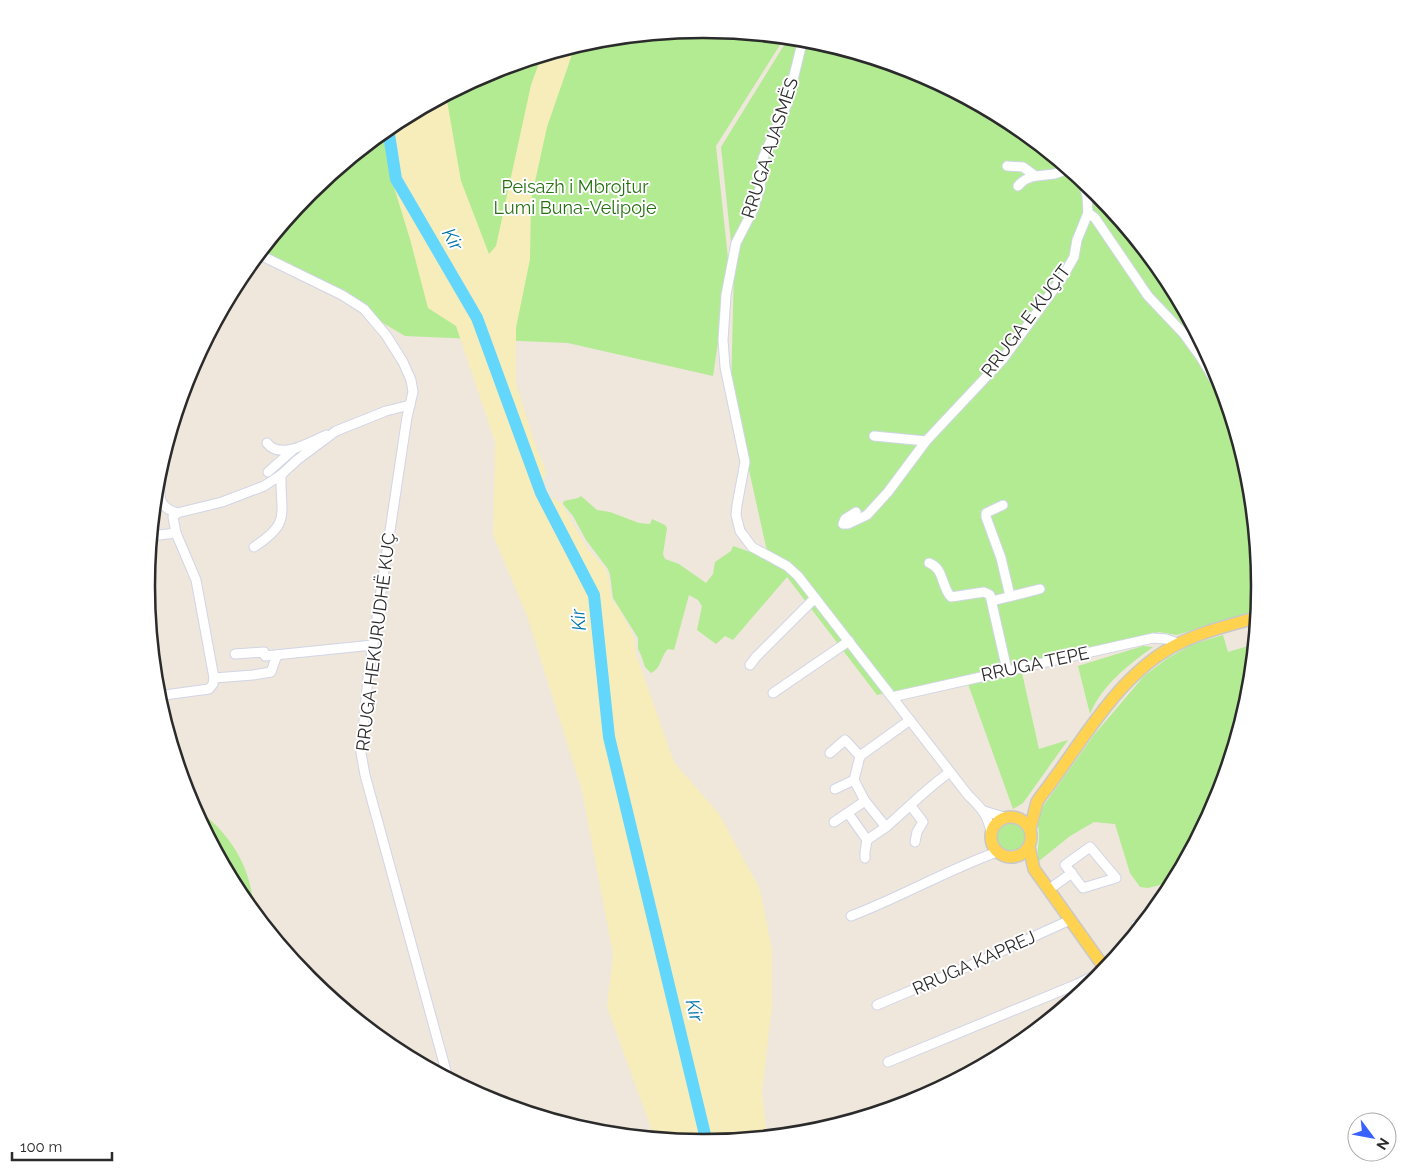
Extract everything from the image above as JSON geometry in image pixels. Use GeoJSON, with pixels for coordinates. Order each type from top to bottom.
{"type":"FeatureCollection","features":[{"type":"Feature","properties":{"kind":"main road"},"geometry":{"type":"LineString","coordinates":[[1034,869],[1014,857],[1005,856],[997,852],[992,846],[991,832],[993,826],[1007,817],[1026,810],[1037,802],[1117,693],[1134,674],[1178,643],[1210,630],[1251,619]]}},
{"type":"Feature","properties":{"kind":"main road"},"geometry":{"type":"LineString","coordinates":[[1014,857],[1022,853],[1028,846],[1037,802]]}},
{"type":"Feature","properties":{"kind":"main road"},"geometry":{"type":"LineString","coordinates":[[1007,817],[1019,818],[1030,829]]}},
{"type":"Feature","properties":{"kind":"main road"},"geometry":{"type":"LineString","coordinates":[[1028,846],[1034,869],[1101,963]]}},
{"type":"Feature","properties":{"kind":"street","name":"RRUGA AJASMËS"},"geometry":{"type":"LineString","coordinates":[[801,46],[786,104],[763,158],[760,188],[753,210],[736,243],[725,302],[723,357],[745,462],[736,515],[740,531],[752,547],[792,570],[815,598]]}},
{"type":"Feature","properties":{"kind":"street"},"geometry":{"type":"LineString","coordinates":[[1007,166],[1023,167],[1034,175]]}},
{"type":"Feature","properties":{"kind":"street"},"geometry":{"type":"LineString","coordinates":[[1018,186],[1024,180],[1034,175],[1056,174],[1062,172]]}},
{"type":"Feature","properties":{"kind":"street"},"geometry":{"type":"LineString","coordinates":[[1086,194],[1088,213],[1095,218],[1148,296],[1188,339],[1204,362]]}},
{"type":"Feature","properties":{"kind":"street","name":"RRUGA E KUÇIT"},"geometry":{"type":"LineString","coordinates":[[856,512],[845,520],[843,524],[848,524],[867,515],[888,492],[926,441],[991,372],[1052,292],[1074,256],[1076,240],[1088,213]]}},
{"type":"Feature","properties":{"kind":"street","name":"RRUGA HEKURUDHË KUÇ"},"geometry":{"type":"LineString","coordinates":[[264,257],[342,295],[364,309],[386,335],[403,362],[412,386],[373,645],[361,745],[363,767],[446,1070]]}},
{"type":"Feature","properties":{"kind":"street"},"geometry":{"type":"LineString","coordinates":[[1188,339],[1192,336]]}},
{"type":"Feature","properties":{"kind":"street"},"geometry":{"type":"LineString","coordinates":[[268,472],[295,449],[377,414],[410,405]]}},
{"type":"Feature","properties":{"kind":"street"},"geometry":{"type":"LineString","coordinates":[[162,503],[168,510],[177,513],[222,502],[264,486],[281,475],[296,460],[336,431]]}},
{"type":"Feature","properties":{"kind":"street"},"geometry":{"type":"LineString","coordinates":[[874,436],[926,441]]}},
{"type":"Feature","properties":{"kind":"street"},"geometry":{"type":"LineString","coordinates":[[267,443],[271,448],[295,449]]}},
{"type":"Feature","properties":{"kind":"street"},"geometry":{"type":"LineString","coordinates":[[254,547],[270,537],[283,518],[281,475]]}},
{"type":"Feature","properties":{"kind":"street"},"geometry":{"type":"LineString","coordinates":[[1003,505],[990,510],[986,513],[986,517],[1010,596]]}},
{"type":"Feature","properties":{"kind":"street"},"geometry":{"type":"LineString","coordinates":[[166,695],[209,689],[213,684],[214,678],[196,580],[176,533],[173,517],[177,513]]}},
{"type":"Feature","properties":{"kind":"street"},"geometry":{"type":"LineString","coordinates":[[158,535],[176,533]]}},
{"type":"Feature","properties":{"kind":"street"},"geometry":{"type":"LineString","coordinates":[[929,563],[940,571],[943,584],[950,597],[984,592],[990,594],[1007,670]]}},
{"type":"Feature","properties":{"kind":"street"},"geometry":{"type":"LineString","coordinates":[[992,601],[1040,589]]}},
{"type":"Feature","properties":{"kind":"street"},"geometry":{"type":"LineString","coordinates":[[750,665],[815,598],[968,795],[984,811],[988,818],[991,832]]}},
{"type":"Feature","properties":{"kind":"street","name":"RRUGA TEPE"},"geometry":{"type":"LineString","coordinates":[[892,696],[1152,638],[1166,639],[1178,643]]}},
{"type":"Feature","properties":{"kind":"street"},"geometry":{"type":"LineString","coordinates":[[773,693],[849,641]]}},
{"type":"Feature","properties":{"kind":"street"},"geometry":{"type":"LineString","coordinates":[[235,654],[264,652],[265,656],[373,645]]}},
{"type":"Feature","properties":{"kind":"street"},"geometry":{"type":"LineString","coordinates":[[214,678],[270,672],[278,655]]}},
{"type":"Feature","properties":{"kind":"street"},"geometry":{"type":"LineString","coordinates":[[886,827],[865,801],[854,780],[860,756],[910,720]]}},
{"type":"Feature","properties":{"kind":"street"},"geometry":{"type":"LineString","coordinates":[[830,753],[845,740],[860,756]]}},
{"type":"Feature","properties":{"kind":"street"},"geometry":{"type":"LineString","coordinates":[[865,858],[864,852],[867,840],[886,827],[911,806],[922,793],[950,772]]}},
{"type":"Feature","properties":{"kind":"street"},"geometry":{"type":"LineString","coordinates":[[835,789],[854,780]]}},
{"type":"Feature","properties":{"kind":"street"},"geometry":{"type":"LineString","coordinates":[[834,822],[865,801]]}},
{"type":"Feature","properties":{"kind":"street"},"geometry":{"type":"LineString","coordinates":[[911,806],[923,822],[917,832],[915,842]]}},
{"type":"Feature","properties":{"kind":"street"},"geometry":{"type":"LineString","coordinates":[[984,811],[1007,817]]}},
{"type":"Feature","properties":{"kind":"street"},"geometry":{"type":"LineString","coordinates":[[848,813],[867,840]]}},
{"type":"Feature","properties":{"kind":"street"},"geometry":{"type":"LineString","coordinates":[[1090,848],[1116,878],[1083,888],[1072,873],[1065,865],[1090,848]]}},
{"type":"Feature","properties":{"kind":"street"},"geometry":{"type":"LineString","coordinates":[[851,916],[878,906],[964,865],[997,852]]}},
{"type":"Feature","properties":{"kind":"street"},"geometry":{"type":"LineString","coordinates":[[1048,890],[1072,873]]}},
{"type":"Feature","properties":{"kind":"street","name":"RRUGA KAPREJ"},"geometry":{"type":"LineString","coordinates":[[877,1005],[1070,920]]}},
{"type":"Feature","properties":{"kind":"street"},"geometry":{"type":"LineString","coordinates":[[888,1062],[1084,981]]}},
{"type":"Feature","properties":{"kind":"green space","name":"Peisazh i Mbrojtur Lumi Buna-Velipoje"},"geometry":{"type":"Polygon","coordinates":[[[668,39],[739,39],[781,43],[716,146],[729,268],[713,376],[568,343],[405,336],[266,254],[291,224],[316,198],[370,151],[429,111],[461,94],[494,79],[562,56],[632,42],[668,39]]]}},
{"type":"Feature","properties":{"kind":"green space"},"geometry":{"type":"Polygon","coordinates":[[[785,44],[845,56],[913,79],[946,94],[1008,130],[1065,174],[1116,224],[1160,281],[1179,312],[1210,376],[1223,410],[1241,479],[1251,550],[1251,612],[1177,635],[1159,632],[877,695],[787,577],[733,640],[725,636],[716,644],[697,630],[702,606],[698,600],[689,595],[674,650],[668,649],[655,671],[651,673],[645,667],[638,649],[638,638],[613,598],[608,569],[586,540],[573,516],[563,504],[564,501],[581,496],[597,510],[610,512],[639,523],[650,524],[652,519],[665,525],[667,528],[663,554],[665,559],[679,564],[706,583],[713,574],[715,562],[731,551],[733,546],[753,553],[777,566],[767,551],[731,389],[734,271],[721,147],[785,44]]]}},
{"type":"Feature","properties":{"kind":"green space"},"geometry":{"type":"Polygon","coordinates":[[[1223,635],[1228,652],[1248,646],[1241,693],[1223,762],[1195,829],[1164,884],[1148,888],[1140,887],[1130,873],[1115,824],[1094,822],[1070,836],[1039,861],[1039,812],[1094,735],[1144,676],[1168,658],[1193,644],[1223,635]]]}},
{"type":"Feature","properties":{"kind":"green space"},"geometry":{"type":"Polygon","coordinates":[[[1143,646],[1153,647],[1117,676],[1101,694],[1090,714],[1078,666],[1143,646]]]}},
{"type":"Feature","properties":{"kind":"green space"},"geometry":{"type":"Polygon","coordinates":[[[1022,673],[1039,749],[1068,740],[1023,803],[1013,809],[968,684],[1022,673]]]}},
{"type":"Feature","properties":{"kind":"green space"},"geometry":{"type":"Polygon","coordinates":[[[207,818],[218,827],[237,852],[249,880],[252,898],[228,860],[207,818]]]}},
{"type":"Feature","properties":{"kind":"green space"},"geometry":{"type":"Polygon","coordinates":[[[1011,820],[1022,825],[1027,836],[1022,847],[1011,852],[1000,847],[995,836],[1000,825],[1011,820]]]}},
{"type":"Feature","properties":{"kind":"sand"},"geometry":{"type":"Polygon","coordinates":[[[572,54],[547,127],[531,200],[530,259],[516,328],[516,384],[537,450],[544,465],[546,474],[543,479],[546,492],[553,499],[561,503],[587,548],[605,568],[612,600],[618,607],[634,637],[636,654],[674,762],[719,814],[760,889],[772,950],[772,1006],[762,1092],[766,1131],[704,1134],[652,1132],[607,1007],[613,954],[582,791],[527,616],[493,535],[495,442],[456,326],[428,308],[393,184],[385,140],[447,101],[461,181],[489,254],[496,246],[531,85],[539,63],[572,54]]]}},
{"type":"Feature","properties":{"kind":"waterway","name":"Kir"},"geometry":{"type":"LineString","coordinates":[[389,137],[396,179],[477,318],[541,493],[594,595],[609,737],[705,1134]]}}]}
